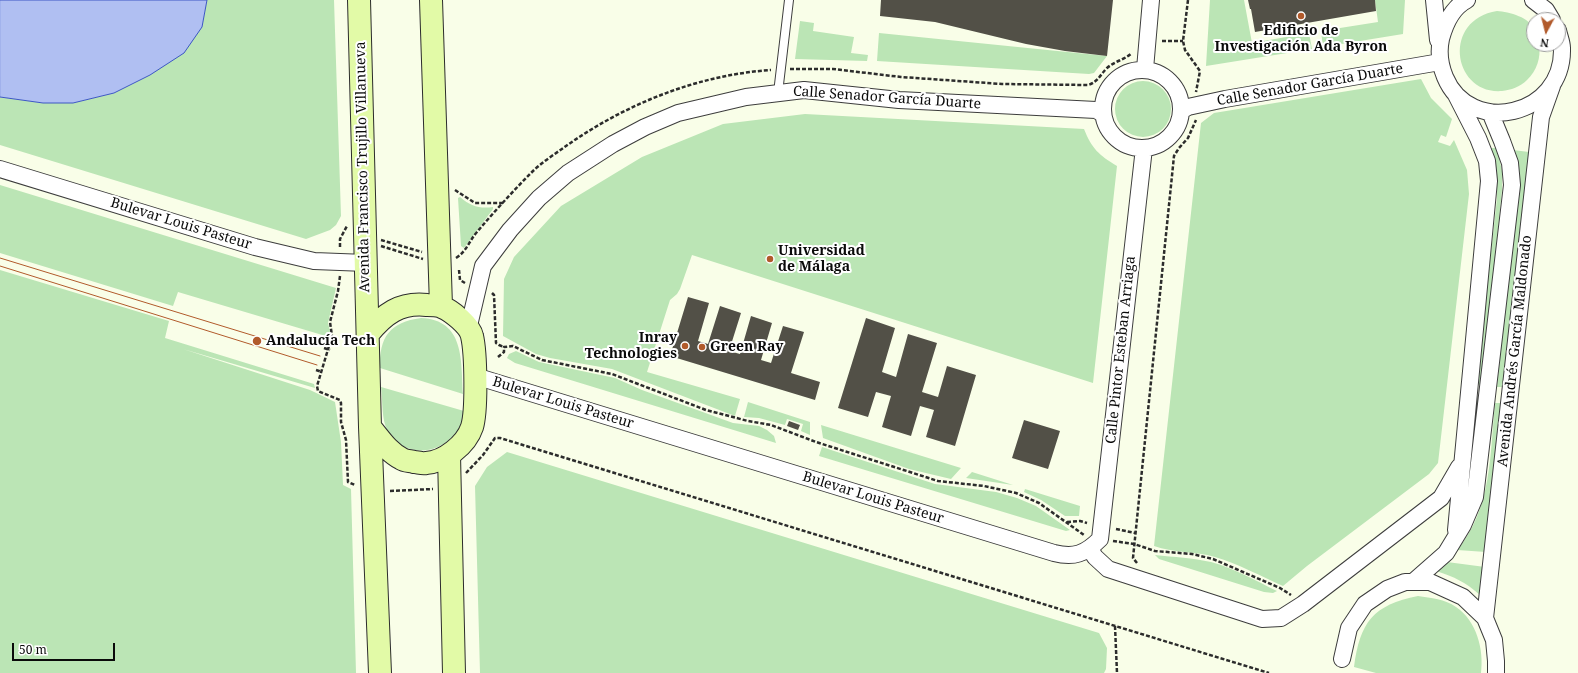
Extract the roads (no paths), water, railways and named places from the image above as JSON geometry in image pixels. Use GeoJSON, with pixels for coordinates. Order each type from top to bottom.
{"type":"FeatureCollection","features":[{"type":"Feature","properties":{"kind":"street","name":"Avenida Francisco Trujillo Villanueva"},"geometry":{"type":"LineString","coordinates":[[359,0],[364,236],[368,334]]}},
{"type":"Feature","properties":{"kind":"street"},"geometry":{"type":"LineString","coordinates":[[431,0],[441,306]]}},
{"type":"Feature","properties":{"kind":"street"},"geometry":{"type":"LineString","coordinates":[[1145,69],[1151,0]]}},
{"type":"Feature","properties":{"kind":"street","name":"Avenida Andrés García Maldonado"},"geometry":{"type":"LineString","coordinates":[[1434,0],[1440,62],[1447,81],[1455,93],[1478,138],[1487,161],[1489,181],[1455,538]]}},
{"type":"Feature","properties":{"kind":"street"},"geometry":{"type":"LineString","coordinates":[[1439,46],[1444,27],[1455,10],[1468,0]]}},
{"type":"Feature","properties":{"kind":"street"},"geometry":{"type":"LineString","coordinates":[[1533,0],[1547,12]]}},
{"type":"Feature","properties":{"kind":"street","name":"Avenida Andrés García Maldonado"},"geometry":{"type":"LineString","coordinates":[[1486,618],[1541,117],[1560,68],[1562,52]]}},
{"type":"Feature","properties":{"kind":"street","name":"Calle Senador García Duarte"},"geometry":{"type":"LineString","coordinates":[[1189,108],[1440,62]]}},
{"type":"Feature","properties":{"kind":"street"},"geometry":{"type":"LineString","coordinates":[[1145,69],[1159,73],[1169,80],[1176,89],[1180,100],[1189,108],[1170,136],[1155,146],[1144,148],[1132,147],[1121,142],[1112,135],[1106,125],[1103,114],[1103,102],[1107,90],[1114,80],[1124,73],[1145,69]]}},
{"type":"Feature","properties":{"kind":"street"},"geometry":{"type":"LineString","coordinates":[[1455,93],[1466,102],[1477,108],[1490,112],[1508,113],[1525,108],[1540,99],[1552,86]]}},
{"type":"Feature","properties":{"kind":"street","name":"Calle Senador García Duarte"},"geometry":{"type":"LineString","coordinates":[[468,330],[483,266],[510,230],[539,198],[568,173],[613,144],[645,127],[678,113],[746,97],[804,90],[899,100],[1096,110],[1103,114]]}},
{"type":"Feature","properties":{"kind":"street","name":"Avenida Andrés García Maldonado"},"geometry":{"type":"LineString","coordinates":[[1413,582],[1446,553],[1463,525],[1475,497],[1512,185],[1510,163],[1490,112]]}},
{"type":"Feature","properties":{"kind":"street","name":"Calle Pintor Esteban Arriaga"},"geometry":{"type":"LineString","coordinates":[[1088,542],[1100,539],[1102,527],[1144,148]]}},
{"type":"Feature","properties":{"kind":"street","name":"Bulevar Louis Pasteur"},"geometry":{"type":"LineString","coordinates":[[0,169],[255,247],[314,261],[366,263]]}},
{"type":"Feature","properties":{"kind":"street"},"geometry":{"type":"LineString","coordinates":[[370,427],[388,450],[403,460],[426,464],[449,455],[465,441],[472,427],[475,376],[472,335],[452,312],[441,306],[415,304],[390,312],[380,319],[368,334],[370,427],[380,673]]}},
{"type":"Feature","properties":{"kind":"street","name":"Bulevar Louis Pasteur"},"geometry":{"type":"LineString","coordinates":[[475,376],[1065,556],[1080,554],[1088,542]]}},
{"type":"Feature","properties":{"kind":"street"},"geometry":{"type":"LineString","coordinates":[[449,455],[454,673]]}},
{"type":"Feature","properties":{"kind":"street"},"geometry":{"type":"LineString","coordinates":[[1088,542],[1095,557],[1108,569],[1262,620],[1281,618],[1303,604],[1441,498],[1462,462]]}},
{"type":"Feature","properties":{"kind":"street"},"geometry":{"type":"LineString","coordinates":[[1342,659],[1349,628],[1365,604],[1387,589],[1405,582],[1430,582],[1463,597],[1486,618],[1494,640],[1496,673]]}},
{"type":"Feature","properties":{"kind":"lane"},"geometry":{"type":"LineString","coordinates":[[778,93],[789,0]]}},
{"type":"Feature","properties":{"kind":"water"},"geometry":{"type":"Polygon","coordinates":[[[0,0],[207,0],[202,27],[184,53],[150,75],[114,93],[73,103],[43,103],[0,97],[0,0]]]}},
{"type":"Feature","properties":{"kind":"tram line"},"geometry":{"type":"LineString","coordinates":[[0,258],[320,356]]}},
{"type":"Feature","properties":{"kind":"tram line"},"geometry":{"type":"LineString","coordinates":[[0,266],[317,365]]}},
{"type":"Feature","properties":{"kind":"place","name":"Edificio de Investigación Ada Byron"},"geometry":{"type":"Point","coordinates":[1301,16]}},
{"type":"Feature","properties":{"kind":"place","name":"Universidad de Málaga"},"geometry":{"type":"Point","coordinates":[770,259]}},
{"type":"Feature","properties":{"kind":"place","name":"Andalucía Tech"},"geometry":{"type":"Point","coordinates":[257,341]}},
{"type":"Feature","properties":{"kind":"place","name":"Inray Technologies"},"geometry":{"type":"Point","coordinates":[685,346]}},
{"type":"Feature","properties":{"kind":"place","name":"Green Ray"},"geometry":{"type":"Point","coordinates":[702,347]}}]}
